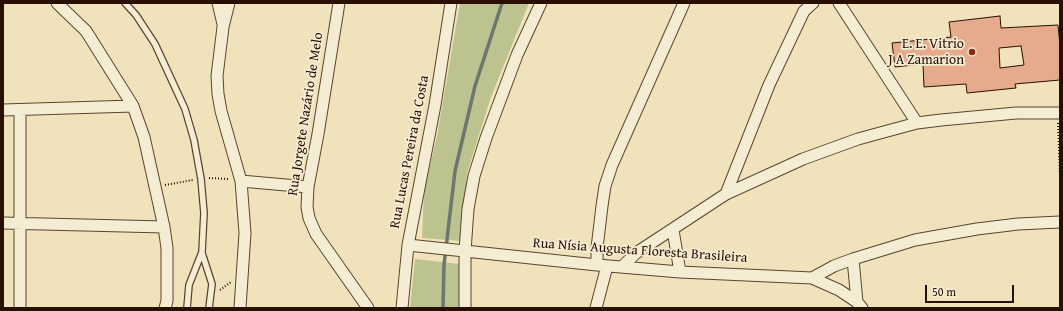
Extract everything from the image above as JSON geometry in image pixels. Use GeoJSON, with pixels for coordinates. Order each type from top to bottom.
{"type":"FeatureCollection","features":[{"type":"Feature","properties":{"kind":"street"},"geometry":{"type":"LineString","coordinates":[[57,3],[86,31],[133,106],[144,137],[164,227],[167,248],[167,301],[165,308]]}},
{"type":"Feature","properties":{"kind":"street"},"geometry":{"type":"LineString","coordinates":[[218,3],[223,27]]}},
{"type":"Feature","properties":{"kind":"street"},"geometry":{"type":"LineString","coordinates":[[229,3],[223,27],[217,76],[221,111],[241,181],[245,233],[240,308]]}},
{"type":"Feature","properties":{"kind":"street","name":"Rua Jorgete Nazário de Melo"},"geometry":{"type":"LineString","coordinates":[[339,3],[308,187],[307,207],[316,234],[368,308]]}},
{"type":"Feature","properties":{"kind":"street","name":"Rua Lucas Pereira da Costa"},"geometry":{"type":"LineString","coordinates":[[402,308],[408,245],[451,3]]}},
{"type":"Feature","properties":{"kind":"street"},"geometry":{"type":"LineString","coordinates":[[465,308],[460,251],[474,176],[517,55],[541,3]]}},
{"type":"Feature","properties":{"kind":"street"},"geometry":{"type":"LineString","coordinates":[[596,308],[602,266],[597,248],[605,186],[612,165],[684,3]]}},
{"type":"Feature","properties":{"kind":"street"},"geometry":{"type":"LineString","coordinates":[[726,194],[747,137],[769,85],[804,11],[813,3]]}},
{"type":"Feature","properties":{"kind":"street"},"geometry":{"type":"LineString","coordinates":[[838,3],[917,123]]}},
{"type":"Feature","properties":{"kind":"street"},"geometry":{"type":"LineString","coordinates":[[3,110],[133,106]]}},
{"type":"Feature","properties":{"kind":"street"},"geometry":{"type":"LineString","coordinates":[[20,110],[20,308]]}},
{"type":"Feature","properties":{"kind":"street"},"geometry":{"type":"LineString","coordinates":[[623,266],[636,253],[726,194],[803,159],[858,139],[917,123],[977,116],[1059,113]]}},
{"type":"Feature","properties":{"kind":"street"},"geometry":{"type":"LineString","coordinates":[[241,181],[308,187]]}},
{"type":"Feature","properties":{"kind":"street"},"geometry":{"type":"LineString","coordinates":[[812,278],[834,266],[915,240],[955,232],[1018,224],[1060,222]]}},
{"type":"Feature","properties":{"kind":"street"},"geometry":{"type":"LineString","coordinates":[[3,223],[164,227]]}},
{"type":"Feature","properties":{"kind":"street"},"geometry":{"type":"LineString","coordinates":[[673,230],[680,272]]}},
{"type":"Feature","properties":{"kind":"street","name":"Rua Nísia Augusta Floresta Brasileira"},"geometry":{"type":"LineString","coordinates":[[408,245],[602,266],[623,266],[680,272],[812,278],[828,284],[860,305]]}},
{"type":"Feature","properties":{"kind":"street"},"geometry":{"type":"LineString","coordinates":[[853,259],[860,305]]}},
{"type":"Feature","properties":{"kind":"lane"},"geometry":{"type":"LineString","coordinates":[[125,3],[136,15],[155,44],[185,109],[194,140],[201,179],[204,213],[202,252],[189,285],[187,308]]}},
{"type":"Feature","properties":{"kind":"lane"},"geometry":{"type":"LineString","coordinates":[[202,252],[212,284],[209,308]]}},
{"type":"Feature","properties":{"kind":"path"},"geometry":{"type":"LineString","coordinates":[[1059,113],[1060,176]]}},
{"type":"Feature","properties":{"kind":"path"},"geometry":{"type":"LineString","coordinates":[[155,187],[201,179],[222,178]]}},
{"type":"Feature","properties":{"kind":"green space"},"geometry":{"type":"Polygon","coordinates":[[[460,3],[529,3],[491,97],[467,173],[461,241],[422,238],[424,191],[437,136],[460,3]]]}},
{"type":"Feature","properties":{"kind":"green space"},"geometry":{"type":"Polygon","coordinates":[[[415,259],[460,264],[459,308],[410,308],[415,259]]]}},
{"type":"Feature","properties":{"kind":"building"},"geometry":{"type":"Polygon","coordinates":[[[1000,16],[1001,28],[1058,25],[1060,45],[1060,80],[1015,84],[1016,88],[967,93],[966,84],[924,87],[923,64],[895,67],[892,43],[951,37],[949,22],[1000,16]],[[1021,46],[999,48],[1000,68],[1024,65],[1021,46]]]}},
{"type":"Feature","properties":{"kind":"waterway"},"geometry":{"type":"LineString","coordinates":[[443,308],[444,265],[455,171],[475,86],[502,3]]}},
{"type":"Feature","properties":{"kind":"place","name":"E. E. Vitrio J A Zamarion"},"geometry":{"type":"Point","coordinates":[972,52]}}]}
